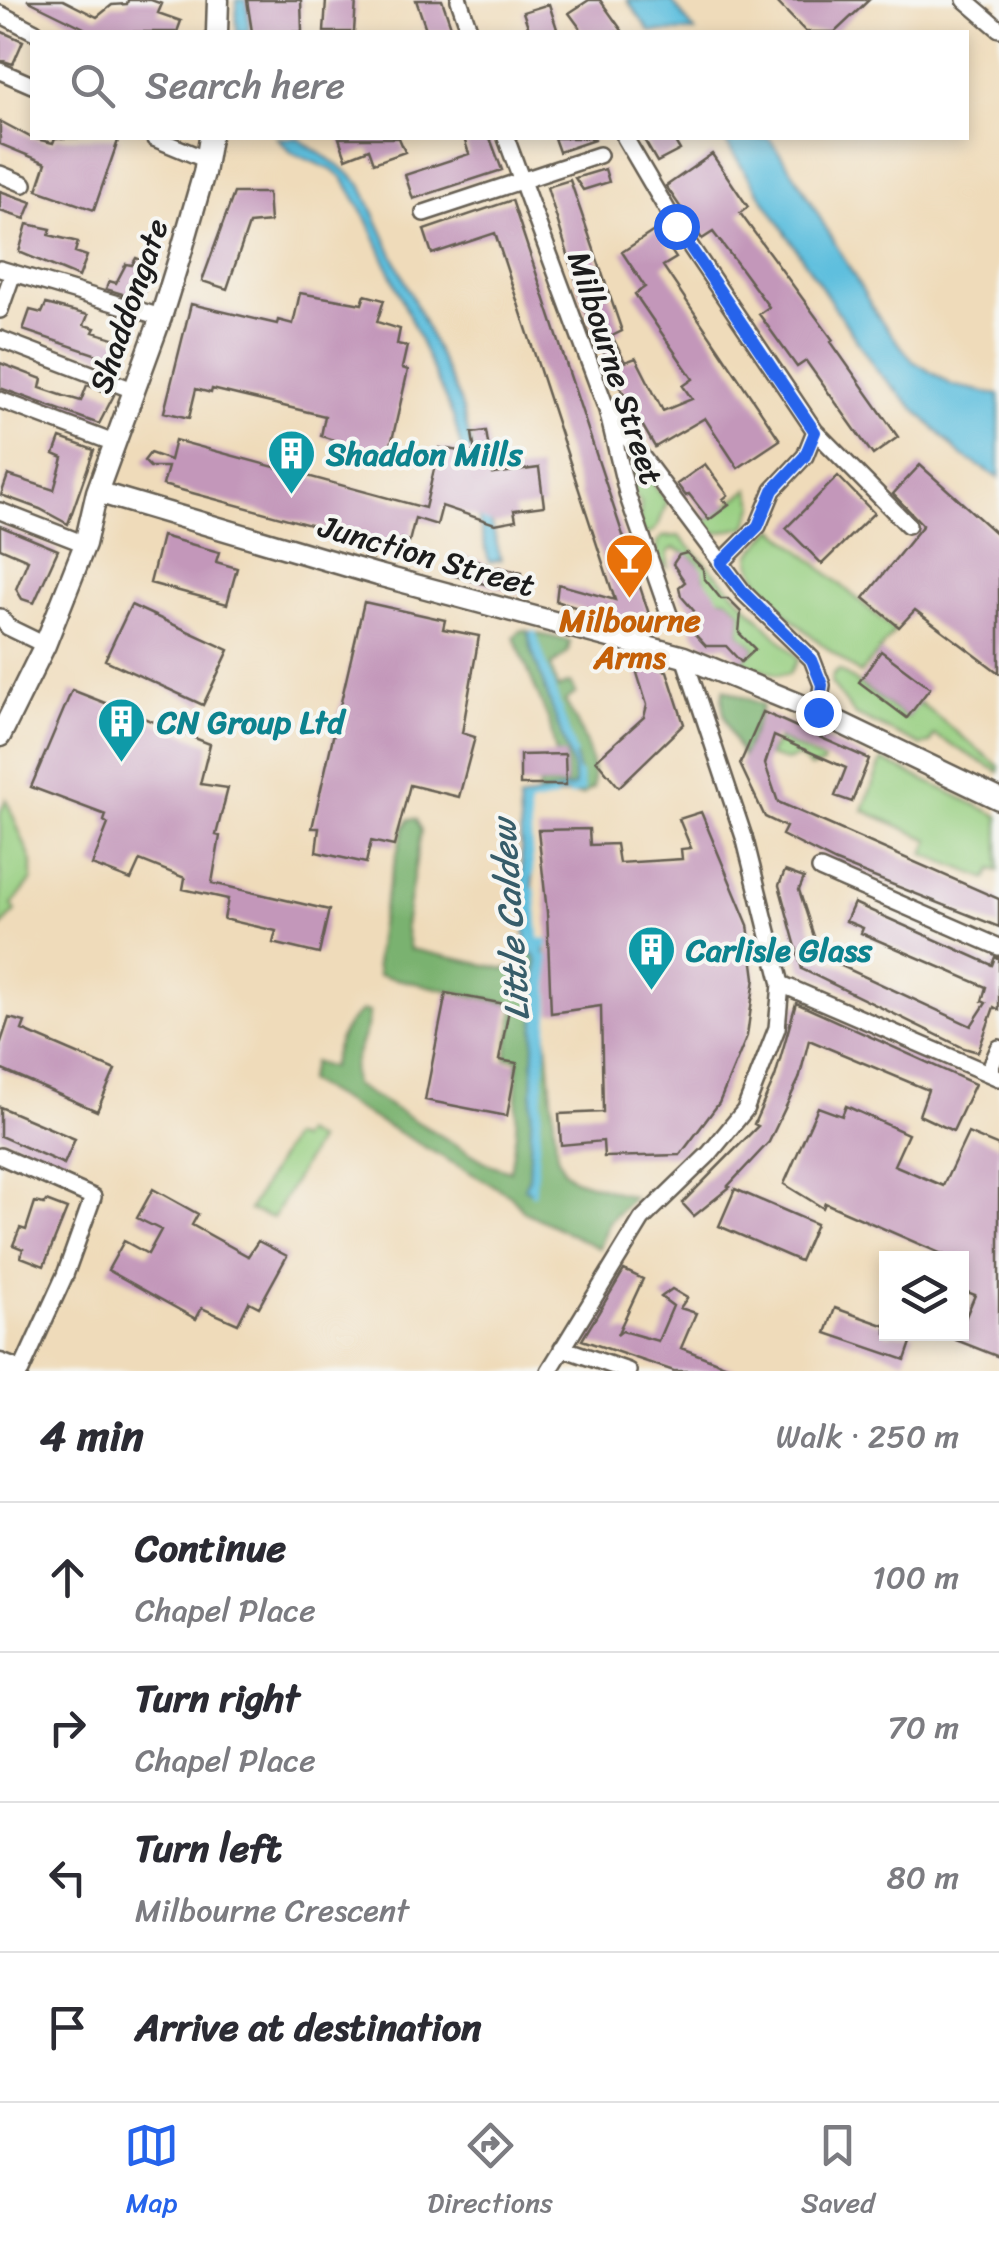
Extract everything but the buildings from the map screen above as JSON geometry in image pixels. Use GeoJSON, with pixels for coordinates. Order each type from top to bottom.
{"type":"FeatureCollection","features":[{"type":"Feature","properties":{"kind":"street"},"geometry":{"type":"LineString","coordinates":[[217,30],[218,0]]}},
{"type":"Feature","properties":{"kind":"street"},"geometry":{"type":"LineString","coordinates":[[459,0],[469,30]]}},
{"type":"Feature","properties":{"kind":"street"},"geometry":{"type":"LineString","coordinates":[[964,0],[999,29]]}},
{"type":"Feature","properties":{"kind":"street"},"geometry":{"type":"LineString","coordinates":[[0,14],[31,30]]}},
{"type":"Feature","properties":{"kind":"street"},"geometry":{"type":"LineString","coordinates":[[0,71],[30,84]]}},
{"type":"Feature","properties":{"kind":"street"},"geometry":{"type":"LineString","coordinates":[[159,140],[207,160]]}},
{"type":"Feature","properties":{"kind":"street","name":"Shaddongate"},"geometry":{"type":"LineString","coordinates":[[0,736],[45,644],[85,544],[97,492],[161,317],[210,140]]}},
{"type":"Feature","properties":{"kind":"street","name":"Milbourne Street"},"geometry":{"type":"LineString","coordinates":[[507,140],[606,410],[628,496],[670,617]]}},
{"type":"Feature","properties":{"kind":"street"},"geometry":{"type":"LineString","coordinates":[[626,140],[676,226],[815,432],[908,525]]}},
{"type":"Feature","properties":{"kind":"street"},"geometry":{"type":"LineString","coordinates":[[424,213],[599,155]]}},
{"type":"Feature","properties":{"kind":"street"},"geometry":{"type":"LineString","coordinates":[[0,174],[24,184]]}},
{"type":"Feature","properties":{"kind":"street"},"geometry":{"type":"LineString","coordinates":[[0,310],[6,271],[161,317]]}},
{"type":"Feature","properties":{"kind":"street"},"geometry":{"type":"LineString","coordinates":[[0,340],[133,390]]}},
{"type":"Feature","properties":{"kind":"street"},"geometry":{"type":"LineString","coordinates":[[0,400],[114,443]]}},
{"type":"Feature","properties":{"kind":"street"},"geometry":{"type":"LineString","coordinates":[[606,410],[744,593],[812,660],[822,685],[818,712]]}},
{"type":"Feature","properties":{"kind":"street"},"geometry":{"type":"LineString","coordinates":[[721,563],[758,526],[773,490],[805,456],[815,432]]}},
{"type":"Feature","properties":{"kind":"street","name":"Junction Street"},"geometry":{"type":"LineString","coordinates":[[97,492],[378,575],[684,657],[818,712],[999,799]]}},
{"type":"Feature","properties":{"kind":"street"},"geometry":{"type":"LineString","coordinates":[[0,511],[85,544]]}},
{"type":"Feature","properties":{"kind":"street"},"geometry":{"type":"LineString","coordinates":[[0,617],[8,627],[45,644]]}},
{"type":"Feature","properties":{"kind":"street"},"geometry":{"type":"LineString","coordinates":[[550,1371],[642,1218],[709,1154],[745,1110],[777,1028],[781,984],[745,840],[684,657]]}},
{"type":"Feature","properties":{"kind":"street"},"geometry":{"type":"LineString","coordinates":[[820,869],[999,947]]}},
{"type":"Feature","properties":{"kind":"street"},"geometry":{"type":"LineString","coordinates":[[781,984],[994,1076],[999,1048]]}},
{"type":"Feature","properties":{"kind":"street"},"geometry":{"type":"LineString","coordinates":[[0,1156],[93,1197],[65,1275],[20,1371],[0,1364]]}},
{"type":"Feature","properties":{"kind":"street"},"geometry":{"type":"LineString","coordinates":[[562,1348],[628,1371]]}},
{"type":"Feature","properties":{"kind":"green space"},"geometry":{"type":"Polygon","coordinates":[[[644,472],[667,502],[657,527],[643,536],[639,523],[641,503],[627,476],[644,472]]]}},
{"type":"Feature","properties":{"kind":"green space"},"geometry":{"type":"Polygon","coordinates":[[[749,489],[755,505],[746,527],[717,533],[702,524],[749,489]]]}},
{"type":"Feature","properties":{"kind":"green space"},"geometry":{"type":"Polygon","coordinates":[[[774,528],[895,631],[860,674],[794,620],[763,587],[750,555],[774,528]]]}},
{"type":"Feature","properties":{"kind":"green space"},"geometry":{"type":"Polygon","coordinates":[[[679,536],[796,656],[798,660],[789,674],[778,675],[741,662],[755,649],[739,633],[741,612],[728,599],[710,598],[700,567],[691,557],[674,548],[668,552],[668,568],[656,560],[662,537],[679,536]]]}},
{"type":"Feature","properties":{"kind":"green space"},"geometry":{"type":"Polygon","coordinates":[[[521,630],[528,631],[573,768],[575,787],[538,794],[539,785],[566,785],[565,755],[556,754],[549,721],[514,637],[521,630]]]}},
{"type":"Feature","properties":{"kind":"green space"},"geometry":{"type":"Polygon","coordinates":[[[534,633],[570,641],[568,652],[551,666],[557,688],[570,683],[576,693],[565,701],[586,743],[594,777],[593,788],[582,795],[570,794],[579,792],[575,756],[534,633]]]}},
{"type":"Feature","properties":{"kind":"green space"},"geometry":{"type":"Polygon","coordinates":[[[839,670],[907,718],[919,702],[999,766],[999,772],[934,735],[930,743],[922,746],[854,714],[831,683],[839,670]]]}},
{"type":"Feature","properties":{"kind":"green space"},"geometry":{"type":"Polygon","coordinates":[[[724,689],[763,705],[743,758],[724,715],[724,689]]]}},
{"type":"Feature","properties":{"kind":"green space"},"geometry":{"type":"Polygon","coordinates":[[[778,739],[824,761],[822,765],[810,768],[799,757],[786,761],[768,756],[778,739]]]}},
{"type":"Feature","properties":{"kind":"green space"},"geometry":{"type":"Polygon","coordinates":[[[882,760],[999,816],[999,871],[992,869],[987,879],[924,854],[930,840],[863,810],[882,760]]]}},
{"type":"Feature","properties":{"kind":"green space"},"geometry":{"type":"Polygon","coordinates":[[[6,799],[32,862],[32,880],[12,905],[16,911],[0,928],[0,813],[6,799]]]}},
{"type":"Feature","properties":{"kind":"green space"},"geometry":{"type":"Polygon","coordinates":[[[409,819],[416,819],[421,831],[405,926],[410,949],[505,969],[520,962],[527,947],[536,955],[557,1155],[564,1171],[574,1179],[633,1197],[609,1222],[599,1248],[525,1212],[510,1195],[307,1081],[313,1062],[331,1068],[345,1029],[362,1011],[369,1012],[356,1055],[354,1085],[489,1164],[510,1171],[516,1133],[518,1059],[506,1058],[515,1005],[378,975],[380,923],[409,819]]]}},
{"type":"Feature","properties":{"kind":"green space"},"geometry":{"type":"Polygon","coordinates":[[[303,1133],[317,1141],[273,1218],[249,1210],[291,1137],[299,1140],[303,1133]]]}},
{"type":"Feature","properties":{"kind":"water"},"geometry":{"type":"Polygon","coordinates":[[[236,0],[247,0],[249,30],[237,30],[236,0]]]}},
{"type":"Feature","properties":{"kind":"water"},"geometry":{"type":"Polygon","coordinates":[[[627,0],[671,0],[694,30],[649,30],[627,0]]]}},
{"type":"Feature","properties":{"kind":"water"},"geometry":{"type":"Polygon","coordinates":[[[279,140],[301,140],[361,185],[460,401],[501,560],[489,562],[454,419],[368,221],[343,178],[292,153],[279,140]]]}},
{"type":"Feature","properties":{"kind":"water"},"geometry":{"type":"Polygon","coordinates":[[[724,140],[770,140],[878,317],[913,361],[952,385],[999,395],[999,478],[961,455],[877,371],[724,140]]]}},
{"type":"Feature","properties":{"kind":"water"},"geometry":{"type":"Polygon","coordinates":[[[528,631],[534,633],[575,756],[582,790],[527,803],[537,940],[545,941],[547,1008],[533,1193],[524,1188],[529,1177],[537,962],[534,954],[526,954],[519,800],[575,786],[573,768],[528,631]]]}},
{"type":"Feature","properties":{"kind":"waterway","name":"Little Caldew"},"geometry":{"type":"LineString","coordinates":[[534,633],[574,754]]}},
{"type":"Feature","properties":{"kind":"waterway","name":"Little Caldew"},"geometry":{"type":"LineString","coordinates":[[570,794],[582,790],[579,774]]}},
{"type":"Feature","properties":{"kind":"waterway","name":"Little Caldew"},"geometry":{"type":"LineString","coordinates":[[531,874],[527,803],[554,797]]}},
{"type":"Feature","properties":{"kind":"waterway","name":"Little Caldew"},"geometry":{"type":"LineString","coordinates":[[533,890],[537,941],[545,941],[545,946]]}},
{"type":"Feature","properties":{"kind":"waterway","name":"Little Caldew"},"geometry":{"type":"LineString","coordinates":[[533,1193],[547,1008],[546,957]]}},
{"type":"Feature","properties":{"kind":"place","name":"Shaddon Mills"},"geometry":{"type":"Point","coordinates":[291,496]}},
{"type":"Feature","properties":{"kind":"place","name":"Milbourne Arms"},"geometry":{"type":"Point","coordinates":[630,600]}},
{"type":"Feature","properties":{"kind":"place","name":"CN Group Ltd"},"geometry":{"type":"Point","coordinates":[122,764]}},
{"type":"Feature","properties":{"kind":"place","name":"Carlisle Glass"},"geometry":{"type":"Point","coordinates":[651,992]}},
{"type":"Feature","properties":{"kind":"route"},"geometry":{"type":"LineString","coordinates":[[676,226],[815,432],[805,456],[773,490],[758,526],[721,563],[744,593],[812,660],[822,685],[818,712]]}}]}
